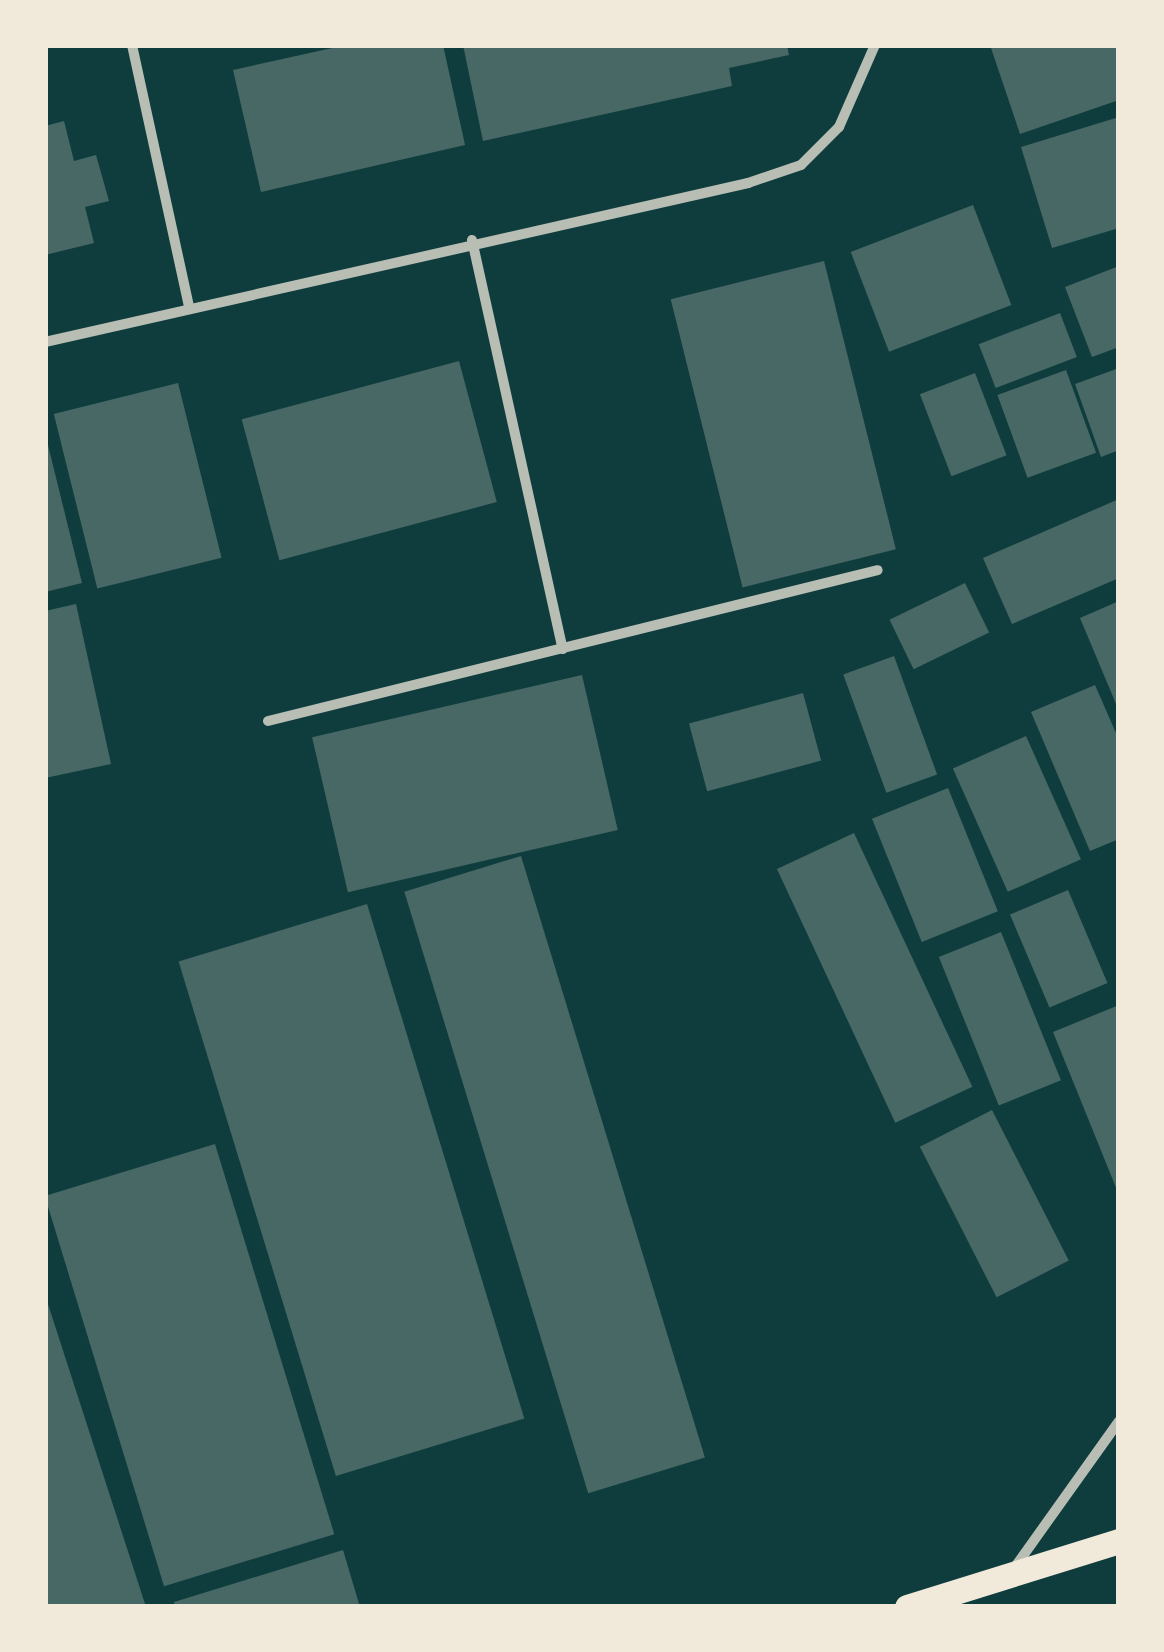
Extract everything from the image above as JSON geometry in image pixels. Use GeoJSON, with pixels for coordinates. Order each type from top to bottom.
{"type":"FeatureCollection","features":[{"type":"Feature","properties":{"kind":"main road"},"geometry":{"type":"LineString","coordinates":[[907,1607],[1119,1541]]}},
{"type":"Feature","properties":{"kind":"street"},"geometry":{"type":"LineString","coordinates":[[132,45],[189,307]]}},
{"type":"Feature","properties":{"kind":"street"},"geometry":{"type":"LineString","coordinates":[[45,342],[472,240],[748,183],[800,164],[839,128],[875,45]]}},
{"type":"Feature","properties":{"kind":"street"},"geometry":{"type":"LineString","coordinates":[[472,240],[563,650]]}},
{"type":"Feature","properties":{"kind":"street"},"geometry":{"type":"LineString","coordinates":[[268,720],[878,570]]}},
{"type":"Feature","properties":{"kind":"street"},"geometry":{"type":"LineString","coordinates":[[1009,1576],[1119,1421]]}},
{"type":"Feature","properties":{"kind":"building"},"geometry":{"type":"Polygon","coordinates":[[[346,45],[443,45],[465,145],[261,192],[233,70],[346,45]]]}},
{"type":"Feature","properties":{"kind":"building"},"geometry":{"type":"Polygon","coordinates":[[[463,45],[787,45],[789,55],[729,68],[732,86],[483,141],[463,45]]]}},
{"type":"Feature","properties":{"kind":"building"},"geometry":{"type":"Polygon","coordinates":[[[990,45],[1119,45],[1119,100],[1020,134],[990,45]]]}},
{"type":"Feature","properties":{"kind":"building"},"geometry":{"type":"Polygon","coordinates":[[[1119,117],[1119,228],[1052,248],[1021,147],[1119,117]]]}},
{"type":"Feature","properties":{"kind":"building"},"geometry":{"type":"Polygon","coordinates":[[[64,121],[74,161],[96,155],[109,201],[85,207],[94,243],[45,255],[45,126],[64,121]]]}},
{"type":"Feature","properties":{"kind":"building"},"geometry":{"type":"Polygon","coordinates":[[[973,205],[1011,305],[889,352],[851,252],[973,205]]]}},
{"type":"Feature","properties":{"kind":"building"},"geometry":{"type":"Polygon","coordinates":[[[824,261],[896,549],[743,587],[671,299],[824,261]]]}},
{"type":"Feature","properties":{"kind":"building"},"geometry":{"type":"Polygon","coordinates":[[[1119,266],[1119,347],[1092,357],[1065,287],[1119,266]]]}},
{"type":"Feature","properties":{"kind":"building"},"geometry":{"type":"Polygon","coordinates":[[[1060,313],[1077,357],[996,388],[979,344],[1060,313]]]}},
{"type":"Feature","properties":{"kind":"building"},"geometry":{"type":"Polygon","coordinates":[[[459,361],[497,502],[279,560],[242,419],[459,361]]]}},
{"type":"Feature","properties":{"kind":"building"},"geometry":{"type":"Polygon","coordinates":[[[1119,368],[1119,450],[1101,457],[1075,384],[1119,368]]]}},
{"type":"Feature","properties":{"kind":"building"},"geometry":{"type":"Polygon","coordinates":[[[1066,370],[1096,453],[1028,478],[997,395],[1066,370]]]}},
{"type":"Feature","properties":{"kind":"building"},"geometry":{"type":"Polygon","coordinates":[[[975,373],[1007,455],[951,476],[920,394],[975,373]]]}},
{"type":"Feature","properties":{"kind":"building"},"geometry":{"type":"Polygon","coordinates":[[[178,383],[222,558],[97,589],[54,414],[178,383]]]}},
{"type":"Feature","properties":{"kind":"building"},"geometry":{"type":"Polygon","coordinates":[[[45,433],[82,583],[45,592],[45,433]]]}},
{"type":"Feature","properties":{"kind":"building"},"geometry":{"type":"Polygon","coordinates":[[[1119,499],[1119,578],[1012,624],[983,558],[1119,499]]]}},
{"type":"Feature","properties":{"kind":"building"},"geometry":{"type":"Polygon","coordinates":[[[965,583],[989,632],[914,669],[890,620],[965,583]]]}},
{"type":"Feature","properties":{"kind":"building"},"geometry":{"type":"Polygon","coordinates":[[[1119,601],[1119,711],[1080,618],[1119,601]]]}},
{"type":"Feature","properties":{"kind":"building"},"geometry":{"type":"Polygon","coordinates":[[[76,604],[111,764],[45,778],[45,611],[76,604]]]}},
{"type":"Feature","properties":{"kind":"building"},"geometry":{"type":"Polygon","coordinates":[[[894,656],[937,774],[886,793],[843,674],[894,656]]]}},
{"type":"Feature","properties":{"kind":"building"},"geometry":{"type":"Polygon","coordinates":[[[582,675],[618,830],[348,892],[312,737],[582,675]]]}},
{"type":"Feature","properties":{"kind":"building"},"geometry":{"type":"Polygon","coordinates":[[[1095,685],[1119,740],[1119,839],[1090,851],[1031,712],[1095,685]]]}},
{"type":"Feature","properties":{"kind":"building"},"geometry":{"type":"Polygon","coordinates":[[[803,693],[821,761],[707,791],[689,724],[803,693]]]}},
{"type":"Feature","properties":{"kind":"building"},"geometry":{"type":"Polygon","coordinates":[[[1026,736],[1081,859],[1008,892],[953,769],[1026,736]]]}},
{"type":"Feature","properties":{"kind":"building"},"geometry":{"type":"Polygon","coordinates":[[[948,788],[998,911],[922,942],[872,819],[948,788]]]}},
{"type":"Feature","properties":{"kind":"building"},"geometry":{"type":"Polygon","coordinates":[[[854,833],[972,1087],[895,1123],[777,869],[854,833]]]}},
{"type":"Feature","properties":{"kind":"building"},"geometry":{"type":"Polygon","coordinates":[[[521,856],[705,1458],[588,1493],[404,892],[521,856]]]}},
{"type":"Feature","properties":{"kind":"building"},"geometry":{"type":"Polygon","coordinates":[[[1068,890],[1107,983],[1049,1008],[1010,915],[1068,890]]]}},
{"type":"Feature","properties":{"kind":"building"},"geometry":{"type":"Polygon","coordinates":[[[367,904],[524,1418],[336,1476],[179,962],[367,904]]]}},
{"type":"Feature","properties":{"kind":"building"},"geometry":{"type":"Polygon","coordinates":[[[1001,932],[1061,1080],[999,1105],[939,957],[1001,932]]]}},
{"type":"Feature","properties":{"kind":"building"},"geometry":{"type":"Polygon","coordinates":[[[1119,1005],[1119,1195],[1053,1032],[1119,1005]]]}},
{"type":"Feature","properties":{"kind":"building"},"geometry":{"type":"Polygon","coordinates":[[[992,1110],[1069,1261],[997,1297],[920,1147],[992,1110]]]}},
{"type":"Feature","properties":{"kind":"building"},"geometry":{"type":"Polygon","coordinates":[[[215,1144],[334,1534],[164,1586],[45,1196],[215,1144]]]}},
{"type":"Feature","properties":{"kind":"building"},"geometry":{"type":"Polygon","coordinates":[[[46,1298],[146,1607],[45,1607],[46,1298]]]}},
{"type":"Feature","properties":{"kind":"building"},"geometry":{"type":"Polygon","coordinates":[[[343,1550],[360,1607],[175,1607],[174,1602],[343,1550]]]}}]}
